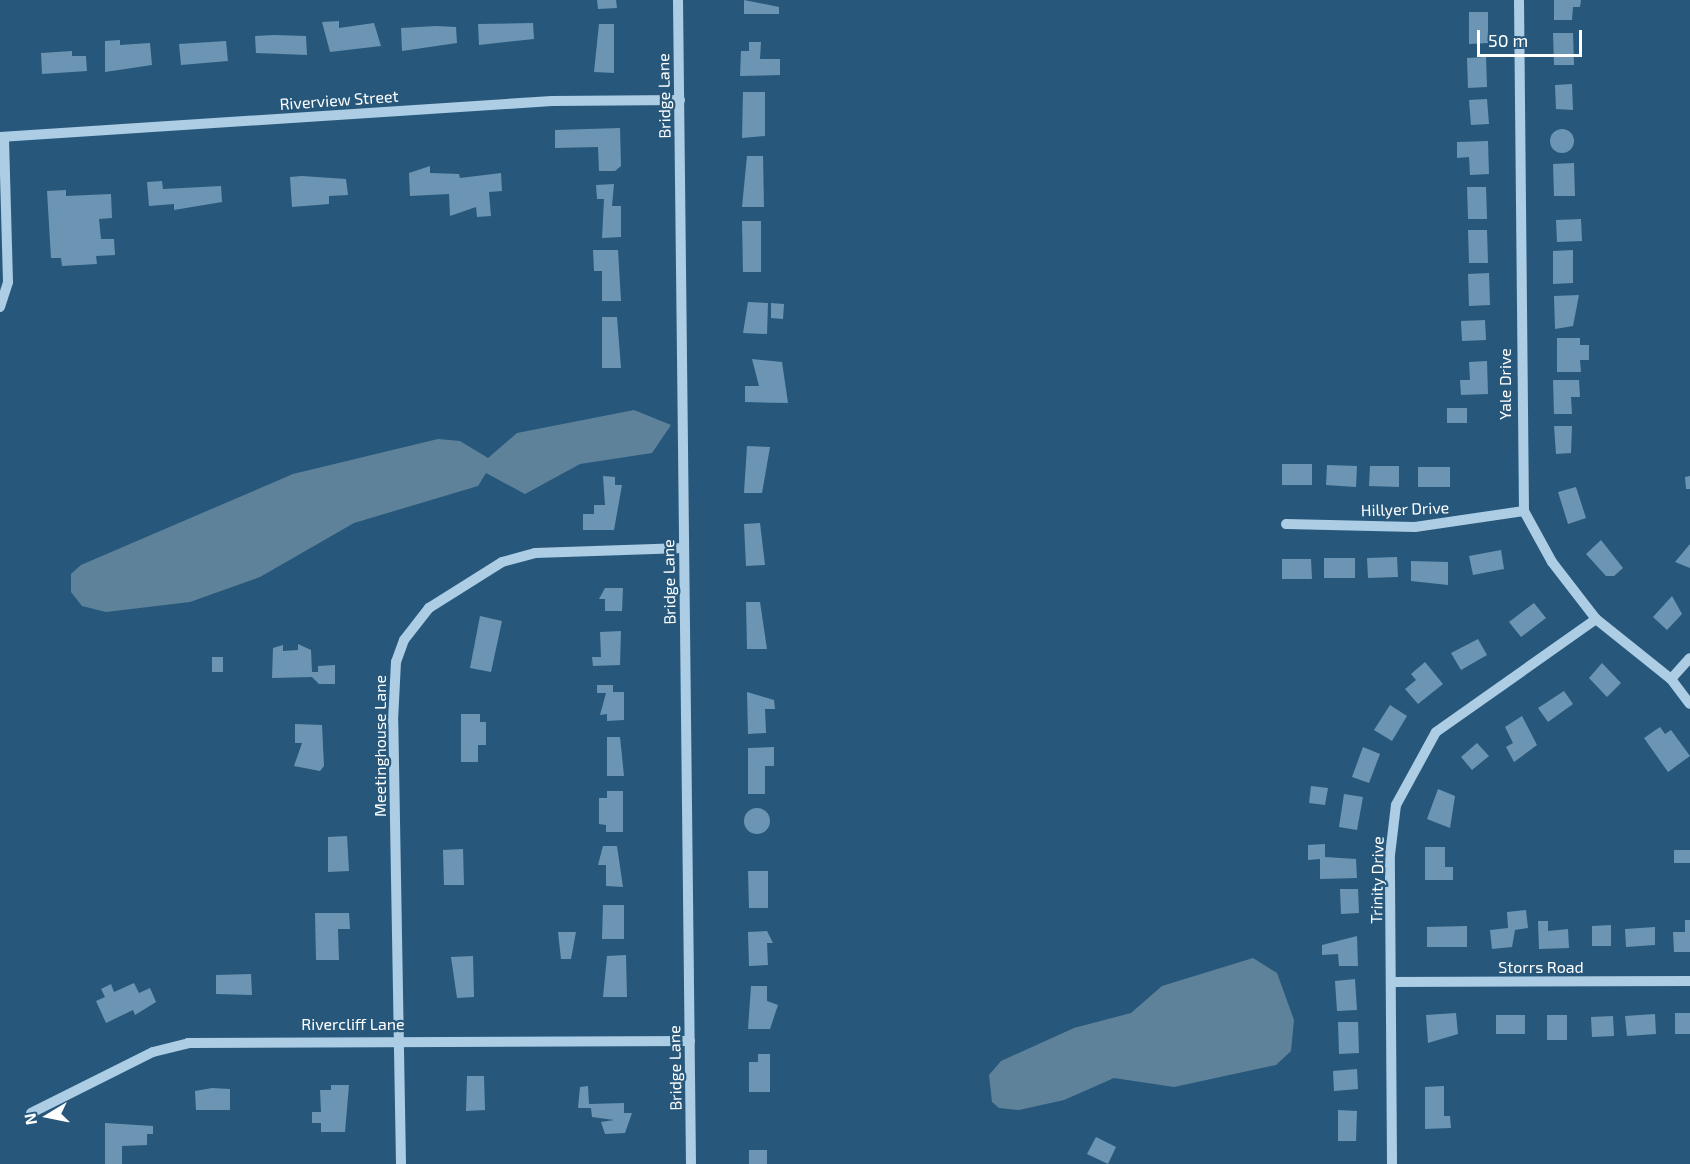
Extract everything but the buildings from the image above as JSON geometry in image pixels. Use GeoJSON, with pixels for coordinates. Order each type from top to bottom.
{"type":"FeatureCollection","features":[{"type":"Feature","properties":{"kind":"street","name":"Bridge Lane"},"geometry":{"type":"LineString","coordinates":[[678,0],[691,1164]]}},
{"type":"Feature","properties":{"kind":"street","name":"Yale Drive"},"geometry":{"type":"LineString","coordinates":[[1520,0],[1524,511],[1552,562],[1596,618],[1671,679],[1690,704]]}},
{"type":"Feature","properties":{"kind":"street","name":"Riverview Street"},"geometry":{"type":"LineString","coordinates":[[2,137],[552,101],[680,100]]}},
{"type":"Feature","properties":{"kind":"street"},"geometry":{"type":"LineString","coordinates":[[0,307],[8,282],[2,137]]}},
{"type":"Feature","properties":{"kind":"street","name":"Hillyer Drive"},"geometry":{"type":"LineString","coordinates":[[1286,524],[1415,527],[1524,511]]}},
{"type":"Feature","properties":{"kind":"street","name":"Meetinghouse Lane"},"geometry":{"type":"LineString","coordinates":[[401,1164],[393,721],[396,662],[408,633],[429,608],[502,562],[535,553],[684,548]]}},
{"type":"Feature","properties":{"kind":"street","name":"Trinity Drive"},"geometry":{"type":"LineString","coordinates":[[1392,1164],[1390,855],[1396,805],[1411,770],[1436,732],[1596,618]]}},
{"type":"Feature","properties":{"kind":"street"},"geometry":{"type":"LineString","coordinates":[[1671,679],[1690,658]]}},
{"type":"Feature","properties":{"kind":"street","name":"Storrs Road"},"geometry":{"type":"LineString","coordinates":[[1391,982],[1690,981]]}},
{"type":"Feature","properties":{"kind":"street","name":"Rivercliff Lane"},"geometry":{"type":"LineString","coordinates":[[32,1113],[153,1052],[188,1043],[399,1038],[690,1041]]}},
{"type":"Feature","properties":{"kind":"water"},"geometry":{"type":"Polygon","coordinates":[[[634,410],[671,425],[652,453],[580,464],[525,494],[486,473],[478,486],[354,523],[260,577],[190,602],[106,612],[82,606],[71,592],[71,574],[81,565],[293,474],[438,439],[460,441],[488,458],[517,433],[634,410]]]}},
{"type":"Feature","properties":{"kind":"water"},"geometry":{"type":"Polygon","coordinates":[[[1253,958],[1277,973],[1294,1020],[1291,1051],[1276,1065],[1174,1087],[1114,1078],[1064,1100],[1019,1110],[999,1108],[992,1102],[989,1075],[1001,1061],[1074,1028],[1131,1013],[1162,986],[1253,958]]]}}]}
